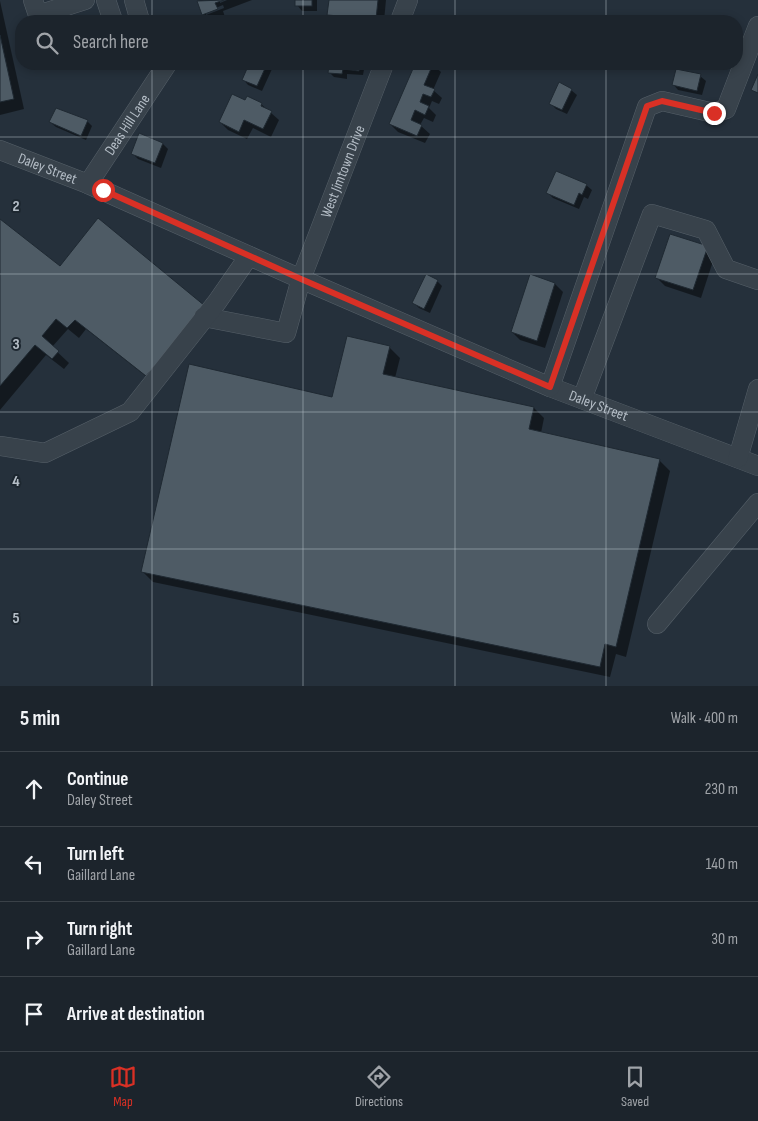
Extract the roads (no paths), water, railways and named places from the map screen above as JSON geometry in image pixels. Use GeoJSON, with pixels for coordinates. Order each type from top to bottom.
{"type":"FeatureCollection","features":[{"type":"Feature","properties":{"kind":"street"},"geometry":{"type":"LineString","coordinates":[[33,0],[38,15],[86,0]]}},
{"type":"Feature","properties":{"kind":"street"},"geometry":{"type":"LineString","coordinates":[[106,0],[111,15]]}},
{"type":"Feature","properties":{"kind":"street"},"geometry":{"type":"LineString","coordinates":[[134,0],[138,15]]}},
{"type":"Feature","properties":{"kind":"street"},"geometry":{"type":"LineString","coordinates":[[402,15],[408,0]]}},
{"type":"Feature","properties":{"kind":"street"},"geometry":{"type":"LineString","coordinates":[[743,65],[758,26]]}},
{"type":"Feature","properties":{"kind":"street","name":"Deas Hill Lane"},"geometry":{"type":"LineString","coordinates":[[88,184],[163,70]]}},
{"type":"Feature","properties":{"kind":"street","name":"West Jimtown Drive"},"geometry":{"type":"LineString","coordinates":[[204,317],[286,333],[301,279],[382,70]]}},
{"type":"Feature","properties":{"kind":"street"},"geometry":{"type":"LineString","coordinates":[[550,387],[647,106],[662,101],[714,113],[726,109],[741,70]]}},
{"type":"Feature","properties":{"kind":"street","name":"Daley Street"},"geometry":{"type":"LineString","coordinates":[[0,150],[88,184],[550,387],[758,466]]}},
{"type":"Feature","properties":{"kind":"street"},"geometry":{"type":"LineString","coordinates":[[582,399],[652,214],[706,230],[726,269],[758,280]]}},
{"type":"Feature","properties":{"kind":"street"},"geometry":{"type":"LineString","coordinates":[[0,446],[45,453],[130,412],[249,256]]}},
{"type":"Feature","properties":{"kind":"street"},"geometry":{"type":"LineString","coordinates":[[738,458],[758,389]]}},
{"type":"Feature","properties":{"kind":"street"},"geometry":{"type":"LineString","coordinates":[[657,624],[758,503]]}}]}
